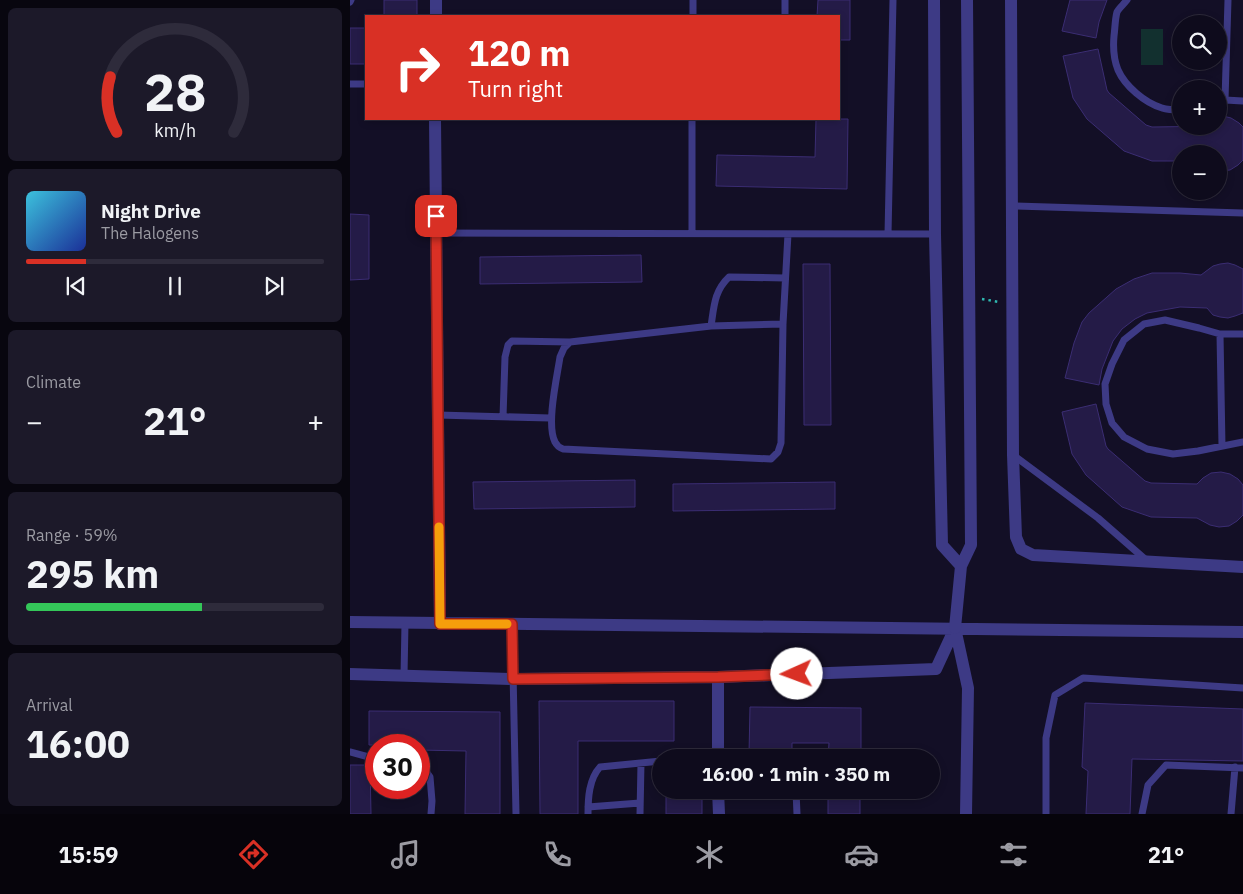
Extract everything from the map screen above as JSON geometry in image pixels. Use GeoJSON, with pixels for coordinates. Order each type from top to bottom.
{"type":"FeatureCollection","features":[{"type":"Feature","properties":{"kind":"street"},"geometry":{"type":"LineString","coordinates":[[436,0],[436,15]]}},
{"type":"Feature","properties":{"kind":"street"},"geometry":{"type":"LineString","coordinates":[[934,0],[935,234],[942,545],[961,566]]}},
{"type":"Feature","properties":{"kind":"street"},"geometry":{"type":"LineString","coordinates":[[966,814],[968,688],[955,628],[961,566],[971,545],[967,0]]}},
{"type":"Feature","properties":{"kind":"street"},"geometry":{"type":"LineString","coordinates":[[1011,0],[1016,537],[1022,549],[1033,555],[1243,567]]}},
{"type":"Feature","properties":{"kind":"street"},"geometry":{"type":"LineString","coordinates":[[435,120],[440,624]]}},
{"type":"Feature","properties":{"kind":"street"},"geometry":{"type":"LineString","coordinates":[[350,622],[1243,632]]}},
{"type":"Feature","properties":{"kind":"street"},"geometry":{"type":"LineString","coordinates":[[350,674],[513,679],[718,677],[936,669],[955,628]]}},
{"type":"Feature","properties":{"kind":"street"},"geometry":{"type":"LineString","coordinates":[[718,677],[718,749]]}},
{"type":"Feature","properties":{"kind":"street"},"geometry":{"type":"LineString","coordinates":[[718,799],[719,814]]}},
{"type":"Feature","properties":{"kind":"lane"},"geometry":{"type":"LineString","coordinates":[[693,0],[693,15]]}},
{"type":"Feature","properties":{"kind":"lane"},"geometry":{"type":"LineString","coordinates":[[785,0],[785,15]]}},
{"type":"Feature","properties":{"kind":"lane"},"geometry":{"type":"LineString","coordinates":[[888,234],[893,0]]}},
{"type":"Feature","properties":{"kind":"lane"},"geometry":{"type":"LineString","coordinates":[[1127,0],[1118,12],[1114,30],[1114,46],[1118,70],[1123,79],[1141,96],[1161,108],[1172,109]]}},
{"type":"Feature","properties":{"kind":"lane"},"geometry":{"type":"LineString","coordinates":[[1223,80],[1228,0]]}},
{"type":"Feature","properties":{"kind":"lane"},"geometry":{"type":"LineString","coordinates":[[350,84],[365,84]]}},
{"type":"Feature","properties":{"kind":"lane"},"geometry":{"type":"LineString","coordinates":[[1227,101],[1243,102]]}},
{"type":"Feature","properties":{"kind":"lane"},"geometry":{"type":"LineString","coordinates":[[692,120],[692,233]]}},
{"type":"Feature","properties":{"kind":"lane"},"geometry":{"type":"LineString","coordinates":[[1013,206],[1243,213]]}},
{"type":"Feature","properties":{"kind":"lane"},"geometry":{"type":"LineString","coordinates":[[436,233],[935,234]]}},
{"type":"Feature","properties":{"kind":"lane"},"geometry":{"type":"LineString","coordinates":[[570,342],[564,348],[560,357],[550,418],[554,441],[558,447],[563,449],[771,459],[778,452],[781,443],[783,324],[788,234]]}},
{"type":"Feature","properties":{"kind":"lane"},"geometry":{"type":"LineString","coordinates":[[711,326],[718,291],[728,277],[785,278]]}},
{"type":"Feature","properties":{"kind":"lane"},"geometry":{"type":"LineString","coordinates":[[1243,334],[1220,334],[1165,320],[1144,324],[1124,340],[1112,364],[1105,384],[1106,404],[1112,423],[1124,438],[1147,450],[1173,454],[1243,442]]}},
{"type":"Feature","properties":{"kind":"lane"},"geometry":{"type":"LineString","coordinates":[[503,417],[505,357],[508,344],[512,341],[570,342],[711,326],[783,324]]}},
{"type":"Feature","properties":{"kind":"lane"},"geometry":{"type":"LineString","coordinates":[[1220,334],[1222,446]]}},
{"type":"Feature","properties":{"kind":"lane"},"geometry":{"type":"LineString","coordinates":[[438,415],[550,418]]}},
{"type":"Feature","properties":{"kind":"lane"},"geometry":{"type":"LineString","coordinates":[[1014,455],[1098,518],[1149,562]]}},
{"type":"Feature","properties":{"kind":"lane"},"geometry":{"type":"LineString","coordinates":[[404,676],[405,623]]}},
{"type":"Feature","properties":{"kind":"lane"},"geometry":{"type":"LineString","coordinates":[[512,624],[516,814]]}},
{"type":"Feature","properties":{"kind":"lane"},"geometry":{"type":"LineString","coordinates":[[1046,814],[1046,738],[1055,695],[1083,678],[1243,688]]}},
{"type":"Feature","properties":{"kind":"lane"},"geometry":{"type":"LineString","coordinates":[[350,752],[365,755]]}},
{"type":"Feature","properties":{"kind":"lane"},"geometry":{"type":"LineString","coordinates":[[640,803],[588,811],[591,785],[595,772],[600,767],[652,761]]}},
{"type":"Feature","properties":{"kind":"lane"},"geometry":{"type":"LineString","coordinates":[[640,814],[641,763]]}},
{"type":"Feature","properties":{"kind":"lane"},"geometry":{"type":"LineString","coordinates":[[1142,814],[1148,785],[1166,765],[1239,767],[1231,814]]}},
{"type":"Feature","properties":{"kind":"lane"},"geometry":{"type":"LineString","coordinates":[[430,778],[431,814]]}},
{"type":"Feature","properties":{"kind":"lane"},"geometry":{"type":"LineString","coordinates":[[796,799],[797,814]]}},
{"type":"Feature","properties":{"kind":"path"},"geometry":{"type":"LineString","coordinates":[[969,296],[1013,304]]}},
{"type":"Feature","properties":{"kind":"green space"},"geometry":{"type":"Polygon","coordinates":[[[1141,29],[1163,29],[1163,65],[1141,65],[1141,29]]]}},
{"type":"Feature","properties":{"kind":"building"},"geometry":{"type":"Polygon","coordinates":[[[384,0],[417,0],[417,15],[384,15],[384,0]]]}},
{"type":"Feature","properties":{"kind":"building"},"geometry":{"type":"Polygon","coordinates":[[[818,0],[850,0],[850,40],[840,40],[840,15],[817,15],[818,0]]]}},
{"type":"Feature","properties":{"kind":"building"},"geometry":{"type":"Polygon","coordinates":[[[1070,0],[1107,0],[1099,22],[1096,38],[1062,31],[1070,0]]]}},
{"type":"Feature","properties":{"kind":"building"},"geometry":{"type":"Polygon","coordinates":[[[350,28],[365,28],[365,64],[350,64],[350,28]]]}},
{"type":"Feature","properties":{"kind":"building"},"geometry":{"type":"Polygon","coordinates":[[[1098,49],[1109,93],[1146,125],[1152,127],[1172,127],[1172,135],[1227,135],[1227,117],[1231,118],[1243,127],[1243,160],[1238,165],[1227,170],[1227,145],[1172,145],[1172,161],[1152,161],[1124,151],[1087,119],[1073,98],[1063,56],[1098,49]]]}},
{"type":"Feature","properties":{"kind":"building"},"geometry":{"type":"Polygon","coordinates":[[[848,119],[847,189],[716,186],[717,155],[815,157],[816,120],[848,119]]]}},
{"type":"Feature","properties":{"kind":"building"},"geometry":{"type":"Polygon","coordinates":[[[350,214],[369,215],[369,279],[350,280],[350,214]]]}},
{"type":"Feature","properties":{"kind":"building"},"geometry":{"type":"Polygon","coordinates":[[[641,255],[642,282],[480,284],[480,257],[641,255]]]}},
{"type":"Feature","properties":{"kind":"building"},"geometry":{"type":"Polygon","coordinates":[[[1228,263],[1243,269],[1243,313],[1228,318],[1213,315],[1207,308],[1180,307],[1147,313],[1122,329],[1113,341],[1102,369],[1099,385],[1065,378],[1074,343],[1082,322],[1089,313],[1116,289],[1134,279],[1152,273],[1201,275],[1213,266],[1228,263]]]}},
{"type":"Feature","properties":{"kind":"building"},"geometry":{"type":"Polygon","coordinates":[[[803,264],[830,264],[831,425],[804,425],[803,264]]]}},
{"type":"Feature","properties":{"kind":"building"},"geometry":{"type":"Polygon","coordinates":[[[1096,404],[1106,446],[1145,481],[1151,483],[1197,484],[1211,473],[1221,472],[1230,474],[1243,485],[1243,515],[1229,526],[1219,527],[1210,525],[1197,518],[1151,517],[1122,507],[1086,475],[1072,454],[1062,412],[1096,404]]]}},
{"type":"Feature","properties":{"kind":"building"},"geometry":{"type":"Polygon","coordinates":[[[635,480],[635,507],[474,509],[473,482],[635,480]]]}},
{"type":"Feature","properties":{"kind":"building"},"geometry":{"type":"Polygon","coordinates":[[[835,482],[835,509],[673,511],[673,484],[835,482]]]}},
{"type":"Feature","properties":{"kind":"building"},"geometry":{"type":"Polygon","coordinates":[[[539,701],[674,701],[674,741],[578,741],[578,814],[540,814],[539,701]]]}},
{"type":"Feature","properties":{"kind":"building"},"geometry":{"type":"Polygon","coordinates":[[[1085,703],[1243,709],[1243,761],[1132,759],[1130,814],[1086,814],[1088,771],[1082,767],[1085,703]]]}},
{"type":"Feature","properties":{"kind":"building"},"geometry":{"type":"Polygon","coordinates":[[[750,707],[861,708],[861,749],[829,749],[829,743],[792,743],[792,749],[749,749],[750,707]]]}},
{"type":"Feature","properties":{"kind":"building"},"geometry":{"type":"Polygon","coordinates":[[[369,711],[500,712],[500,814],[465,814],[466,751],[430,750],[430,734],[369,734],[369,711]]]}},
{"type":"Feature","properties":{"kind":"building"},"geometry":{"type":"Polygon","coordinates":[[[350,765],[365,765],[365,799],[371,799],[371,814],[350,814],[350,765]]]}},
{"type":"Feature","properties":{"kind":"building"},"geometry":{"type":"Polygon","coordinates":[[[666,799],[702,799],[702,814],[666,814],[666,799]]]}},
{"type":"Feature","properties":{"kind":"building"},"geometry":{"type":"Polygon","coordinates":[[[828,799],[860,799],[860,814],[828,814],[828,799]]]}},
{"type":"Feature","properties":{"kind":"slow traffic"},"geometry":{"type":"LineString","coordinates":[[439,527],[440,624],[507,624]]}},
{"type":"Feature","properties":{"kind":"route"},"geometry":{"type":"LineString","coordinates":[[436,216],[440,624],[512,624],[513,679],[718,677],[797,674]]}}]}
